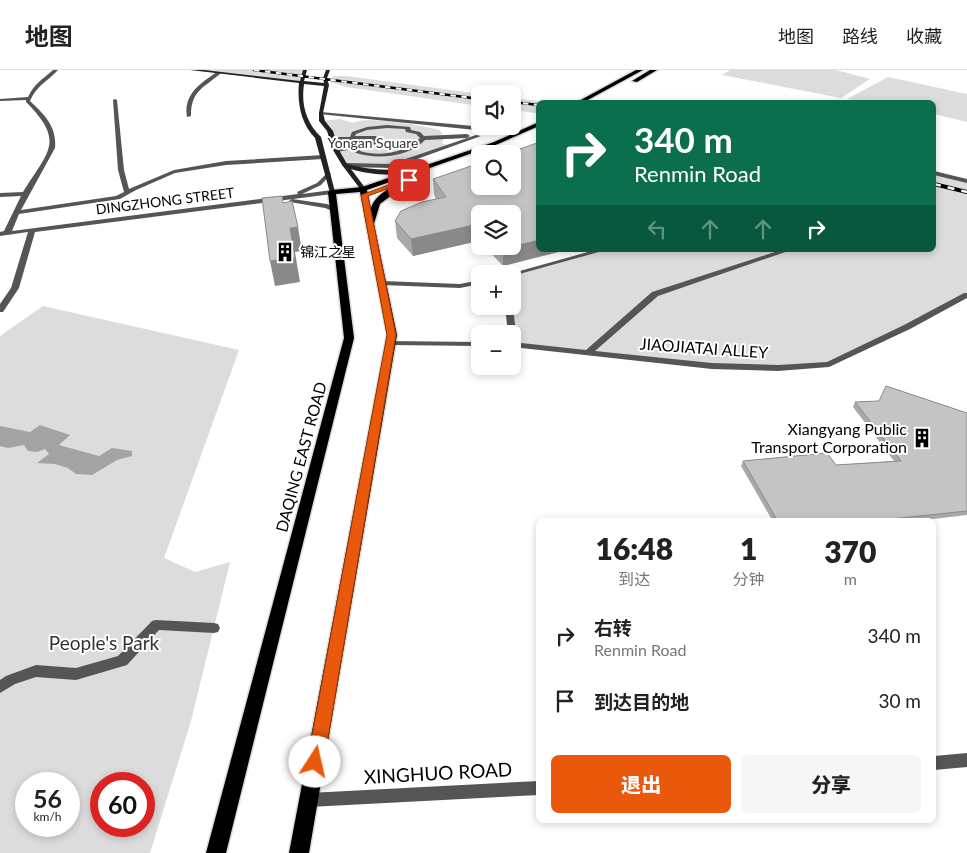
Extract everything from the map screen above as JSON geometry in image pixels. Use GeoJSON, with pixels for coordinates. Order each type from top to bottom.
{"type":"FeatureCollection","features":[{"type":"Feature","properties":{"kind":"main road"},"geometry":{"type":"LineString","coordinates":[[192,70],[327,85]]}},
{"type":"Feature","properties":{"kind":"main road","name":"DAQING EAST ROAD"},"geometry":{"type":"LineString","coordinates":[[216,853],[350,338],[328,174],[318,137],[310,132],[302,113],[302,79],[305,70]]}},
{"type":"Feature","properties":{"kind":"main road"},"geometry":{"type":"LineString","coordinates":[[299,853],[392,335],[364,192],[344,165],[336,150],[330,131],[322,121],[321,112],[327,85],[325,78],[328,70]]}},
{"type":"Feature","properties":{"kind":"main road"},"geometry":{"type":"LineString","coordinates":[[584,100],[640,70]]}},
{"type":"Feature","properties":{"kind":"main road"},"geometry":{"type":"LineString","coordinates":[[612,93],[654,70]]}},
{"type":"Feature","properties":{"kind":"main road"},"geometry":{"type":"LineString","coordinates":[[333,201],[420,172],[536,125]]}},
{"type":"Feature","properties":{"kind":"main road"},"geometry":{"type":"LineString","coordinates":[[506,145],[536,133]]}},
{"type":"Feature","properties":{"kind":"main road"},"geometry":{"type":"LineString","coordinates":[[344,165],[358,170],[383,174],[420,172],[471,158]]}},
{"type":"Feature","properties":{"kind":"main road"},"geometry":{"type":"LineString","coordinates":[[370,224],[376,203],[420,172]]}},
{"type":"Feature","properties":{"kind":"street"},"geometry":{"type":"LineString","coordinates":[[3,234],[52,150],[52,133],[48,122],[28,101],[42,80],[46,79],[56,70]]}},
{"type":"Feature","properties":{"kind":"street"},"geometry":{"type":"LineString","coordinates":[[189,116],[188,104],[196,90],[219,73]]}},
{"type":"Feature","properties":{"kind":"street"},"geometry":{"type":"LineString","coordinates":[[0,96],[30,98]]}},
{"type":"Feature","properties":{"kind":"street"},"geometry":{"type":"LineString","coordinates":[[115,100],[121,170],[127,192]]}},
{"type":"Feature","properties":{"kind":"street"},"geometry":{"type":"LineString","coordinates":[[321,112],[495,130],[392,166],[344,165]]}},
{"type":"Feature","properties":{"kind":"street"},"geometry":{"type":"LineString","coordinates":[[352,138],[354,133],[361,130],[387,126],[408,128],[408,131],[418,134],[423,138],[478,136]]}},
{"type":"Feature","properties":{"kind":"street"},"geometry":{"type":"LineString","coordinates":[[332,139],[374,137],[378,143],[336,150]]}},
{"type":"Feature","properties":{"kind":"street"},"geometry":{"type":"LineString","coordinates":[[355,146],[358,152],[365,155],[375,155],[414,147],[423,138]]}},
{"type":"Feature","properties":{"kind":"street"},"geometry":{"type":"LineString","coordinates":[[16,212],[118,198],[127,192],[174,172],[226,163],[323,157]]}},
{"type":"Feature","properties":{"kind":"street"},"geometry":{"type":"LineString","coordinates":[[936,173],[967,181]]}},
{"type":"Feature","properties":{"kind":"street"},"geometry":{"type":"LineString","coordinates":[[244,203],[299,193],[319,184],[328,174]]}},
{"type":"Feature","properties":{"kind":"street"},"geometry":{"type":"LineString","coordinates":[[0,195],[25,194]]}},
{"type":"Feature","properties":{"kind":"street"},"geometry":{"type":"LineString","coordinates":[[244,203],[296,201],[327,206],[333,201]]}},
{"type":"Feature","properties":{"kind":"street","name":"DINGZHONG STREET"},"geometry":{"type":"LineString","coordinates":[[3,234],[244,203],[333,201]]}},
{"type":"Feature","properties":{"kind":"street"},"geometry":{"type":"LineString","coordinates":[[0,310],[15,288],[32,230]]}},
{"type":"Feature","properties":{"kind":"street"},"geometry":{"type":"LineString","coordinates":[[521,272],[595,252]]}},
{"type":"Feature","properties":{"kind":"street"},"geometry":{"type":"LineString","coordinates":[[587,353],[655,294],[782,252]]}},
{"type":"Feature","properties":{"kind":"street"},"geometry":{"type":"LineString","coordinates":[[382,283],[460,286],[471,284]]}},
{"type":"Feature","properties":{"kind":"street","name":"JIAOJIATAI ALLEY"},"geometry":{"type":"LineString","coordinates":[[521,344],[712,366],[778,368],[829,364],[907,327],[967,295]]}},
{"type":"Feature","properties":{"kind":"street"},"geometry":{"type":"LineString","coordinates":[[390,343],[471,344]]}},
{"type":"Feature","properties":{"kind":"street"},"geometry":{"type":"LineString","coordinates":[[0,687],[11,680],[36,671],[76,674],[122,661],[156,625],[214,628]]}},
{"type":"Feature","properties":{"kind":"street"},"geometry":{"type":"LineString","coordinates":[[936,763],[967,760]]}},
{"type":"Feature","properties":{"kind":"street","name":"XINGHUO ROAD"},"geometry":{"type":"LineString","coordinates":[[308,800],[536,788]]}},
{"type":"Feature","properties":{"kind":"green space"},"geometry":{"type":"Polygon","coordinates":[[[192,70],[305,70],[302,82],[192,70]]]}},
{"type":"Feature","properties":{"kind":"green space"},"geometry":{"type":"Polygon","coordinates":[[[730,70],[836,70],[870,79],[841,98],[722,75],[730,70]]]}},
{"type":"Feature","properties":{"kind":"green space"},"geometry":{"type":"Polygon","coordinates":[[[333,76],[346,76],[471,93],[471,105],[346,87],[331,82],[333,76]]]}},
{"type":"Feature","properties":{"kind":"green space"},"geometry":{"type":"Polygon","coordinates":[[[888,77],[967,94],[967,122],[936,114],[936,100],[847,99],[888,77]]]}},
{"type":"Feature","properties":{"kind":"green space"},"geometry":{"type":"Polygon","coordinates":[[[521,99],[536,101],[535,113],[521,111],[521,99]]]}},
{"type":"Feature","properties":{"kind":"green space","name":"Yongan Square"},"geometry":{"type":"Polygon","coordinates":[[[340,119],[353,123],[370,120],[395,122],[440,130],[444,137],[442,143],[449,146],[392,166],[345,165],[330,131],[322,121],[340,119]]]}},
{"type":"Feature","properties":{"kind":"green space"},"geometry":{"type":"Polygon","coordinates":[[[936,174],[967,182],[967,295],[829,364],[712,366],[521,345],[521,325],[513,325],[513,315],[521,315],[521,272],[594,252],[936,252],[936,174]]]}},
{"type":"Feature","properties":{"kind":"green space","name":"People's Park"},"geometry":{"type":"Polygon","coordinates":[[[43,306],[239,350],[164,558],[195,572],[230,562],[191,721],[155,837],[155,772],[90,772],[90,837],[155,837],[150,853],[0,853],[0,336],[43,306]]]}},
{"type":"Feature","properties":{"kind":"shaded area"},"geometry":{"type":"Polygon","coordinates":[[[40,425],[70,435],[59,445],[99,456],[112,448],[132,451],[132,456],[117,460],[92,475],[76,474],[68,468],[55,464],[37,463],[49,454],[45,449],[37,452],[28,451],[24,445],[8,448],[0,446],[0,426],[30,432],[40,425]]]}},
{"type":"Feature","properties":{"kind":"building"},"geometry":{"type":"Polygon","coordinates":[[[536,143],[536,241],[521,244],[521,205],[471,205],[471,226],[411,239],[395,221],[401,211],[422,202],[446,197],[433,179],[471,166],[471,195],[521,195],[521,149],[536,143]]]}},
{"type":"Feature","properties":{"kind":"building"},"geometry":{"type":"Polygon","coordinates":[[[282,196],[283,203],[292,201],[298,227],[290,228],[295,258],[270,261],[262,198],[282,196]]]}},
{"type":"Feature","properties":{"kind":"building","name":"Xiangyang Public Transport Corporation"},"geometry":{"type":"Polygon","coordinates":[[[886,386],[967,413],[967,511],[901,518],[776,518],[743,461],[827,453],[836,465],[901,461],[855,402],[879,401],[886,386]]]}},
{"type":"Feature","properties":{"kind":"railway"},"geometry":{"type":"LineString","coordinates":[[254,70],[471,98]]}},
{"type":"Feature","properties":{"kind":"railway"},"geometry":{"type":"LineString","coordinates":[[521,103],[536,105]]}},
{"type":"Feature","properties":{"kind":"railway"},"geometry":{"type":"LineString","coordinates":[[936,184],[967,192]]}},
{"type":"Feature","properties":{"kind":"place","name":"锦江之星"},"geometry":{"type":"Point","coordinates":[285,252]}},
{"type":"Feature","properties":{"kind":"place","name":"Xiangyang Public Transport Corporation"},"geometry":{"type":"Point","coordinates":[922,438]}},
{"type":"Feature","properties":{"kind":"route"},"geometry":{"type":"LineString","coordinates":[[315,762],[392,335],[365,195],[409,180]]}}]}
